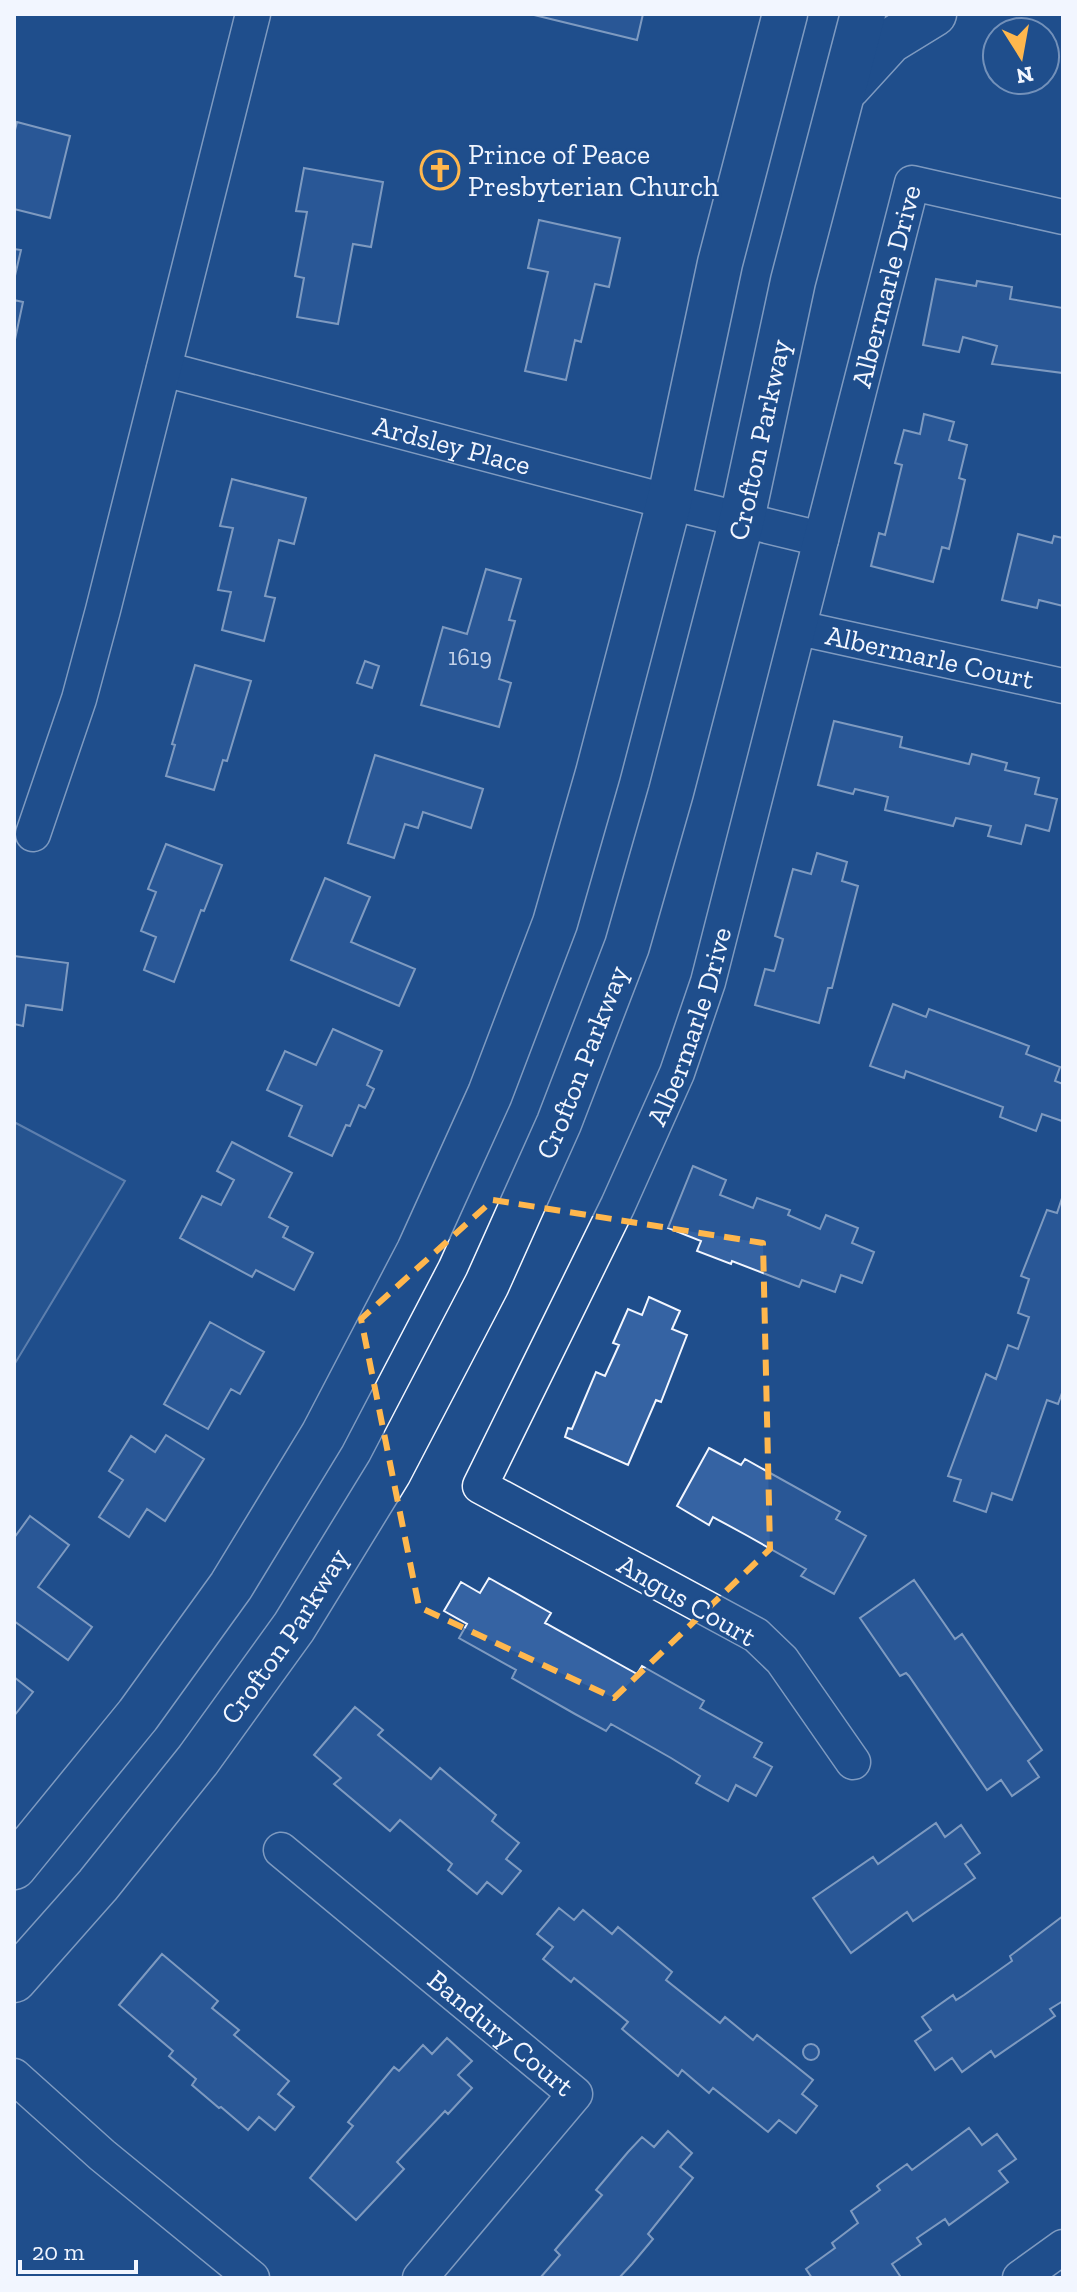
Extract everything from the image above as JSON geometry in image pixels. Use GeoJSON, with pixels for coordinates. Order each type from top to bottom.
{"type":"FeatureCollection","features":[{"type":"Feature","properties":{"kind":"street"},"geometry":{"type":"LineString","coordinates":[[33,834],[79,699],[253,14]]}},
{"type":"Feature","properties":{"kind":"street"},"geometry":{"type":"LineString","coordinates":[[14,1867],[138,1715],[231,1586],[323,1435],[419,1251],[490,1094],[555,923],[598,773],[669,502],[720,263],[785,14]]}},
{"type":"Feature","properties":{"kind":"street","name":"Crofton Parkway"},"geometry":{"type":"LineString","coordinates":[[14,1980],[98,1885],[198,1760],[294,1627],[389,1472],[487,1284],[559,1123],[627,946],[671,792],[742,519],[793,281],[863,14]]}},
{"type":"Feature","properties":{"kind":"street"},"geometry":{"type":"LineString","coordinates":[[844,92],[890,41],[934,14]]}},
{"type":"Feature","properties":{"kind":"street","name":"Albermarle Drive"},"geometry":{"type":"LineString","coordinates":[[480,1486],[605,1232],[677,1073],[708,982],[912,183],[1063,217]]}},
{"type":"Feature","properties":{"kind":"street","name":"Ardsley Place"},"geometry":{"type":"LineString","coordinates":[[164,369],[742,519]]}},
{"type":"Feature","properties":{"kind":"street"},"geometry":{"type":"LineString","coordinates":[[742,519],[821,539]]}},
{"type":"Feature","properties":{"kind":"street","name":"Albermarle Court"},"geometry":{"type":"LineString","coordinates":[[799,628],[1063,686]]}},
{"type":"Feature","properties":{"kind":"street","name":"Angus Court"},"geometry":{"type":"LineString","coordinates":[[480,1486],[756,1635],[782,1660],[853,1762]]}},
{"type":"Feature","properties":{"kind":"street","name":"Bandury Court"},"geometry":{"type":"LineString","coordinates":[[281,1850],[575,2094],[420,2278]]}},
{"type":"Feature","properties":{"kind":"street"},"geometry":{"type":"LineString","coordinates":[[14,2076],[114,2166],[252,2278]]}},
{"type":"Feature","properties":{"kind":"street"},"geometry":{"type":"LineString","coordinates":[[1020,2278],[1063,2247]]}},
{"type":"Feature","properties":{"kind":"highlighted area"},"geometry":{"type":"Polygon","coordinates":[[[493,1200],[763,1243],[770,1549],[614,1698],[419,1607],[361,1319],[493,1200]]]}},
{"type":"Feature","properties":{"kind":"shaded area"},"geometry":{"type":"Polygon","coordinates":[[[14,1122],[125,1181],[14,1365],[14,1122]]]}},
{"type":"Feature","properties":{"kind":"building"},"geometry":{"type":"Polygon","coordinates":[[[530,14],[643,14],[637,40],[530,14]]]}},
{"type":"Feature","properties":{"kind":"building"},"geometry":{"type":"Polygon","coordinates":[[[17,122],[70,136],[50,218],[14,209],[14,134],[17,122]]]}},
{"type":"Feature","properties":{"kind":"building"},"geometry":{"type":"Polygon","coordinates":[[[304,168],[383,182],[371,247],[353,244],[338,324],[297,317],[304,278],[295,276],[307,212],[296,211],[304,168]]]}},
{"type":"Feature","properties":{"kind":"building"},"geometry":{"type":"Polygon","coordinates":[[[539,220],[620,238],[609,287],[595,284],[581,342],[575,340],[566,380],[525,371],[548,272],[528,268],[539,220]]]}},
{"type":"Feature","properties":{"kind":"building"},"geometry":{"type":"Polygon","coordinates":[[[14,249],[21,250],[14,280],[14,249]]]}},
{"type":"Feature","properties":{"kind":"building"},"geometry":{"type":"Polygon","coordinates":[[[936,279],[976,286],[977,281],[1012,287],[1010,299],[1063,308],[1063,373],[992,364],[997,346],[963,337],[959,352],[923,345],[936,279]]]}},
{"type":"Feature","properties":{"kind":"building"},"geometry":{"type":"Polygon","coordinates":[[[14,300],[23,302],[14,344],[14,300]]]}},
{"type":"Feature","properties":{"kind":"building"},"geometry":{"type":"Polygon","coordinates":[[[924,414],[954,422],[949,440],[967,445],[959,478],[965,480],[949,549],[942,547],[933,582],[871,566],[879,533],[885,535],[902,465],[895,463],[904,430],[920,434],[924,414]]]}},
{"type":"Feature","properties":{"kind":"building"},"geometry":{"type":"Polygon","coordinates":[[[232,479],[306,498],[294,544],[279,540],[265,596],[275,598],[264,641],[222,630],[231,592],[218,590],[233,528],[220,526],[232,479]]]}},
{"type":"Feature","properties":{"kind":"building"},"geometry":{"type":"Polygon","coordinates":[[[1018,534],[1052,543],[1054,536],[1063,538],[1063,606],[1039,600],[1037,608],[1002,600],[1018,534]]]}},
{"type":"Feature","properties":{"kind":"building"},"geometry":{"type":"Polygon","coordinates":[[[486,569],[521,579],[509,620],[515,621],[499,679],[511,683],[499,727],[421,705],[443,627],[467,634],[486,569]]]}},
{"type":"Feature","properties":{"kind":"building"},"geometry":{"type":"Polygon","coordinates":[[[365,661],[379,666],[372,688],[357,683],[365,661]]]}},
{"type":"Feature","properties":{"kind":"building"},"geometry":{"type":"Polygon","coordinates":[[[195,665],[251,681],[227,761],[223,760],[214,790],[166,776],[195,665]]]}},
{"type":"Feature","properties":{"kind":"building"},"geometry":{"type":"Polygon","coordinates":[[[834,721],[902,737],[900,747],[969,764],[972,754],[1007,763],[1005,770],[1039,778],[1035,794],[1057,799],[1049,831],[1026,825],[1021,844],[988,836],[991,826],[956,818],[953,826],[885,810],[888,797],[855,789],[853,794],[818,785],[834,721]]]}},
{"type":"Feature","properties":{"kind":"building"},"geometry":{"type":"Polygon","coordinates":[[[375,755],[483,789],[471,828],[423,812],[418,828],[405,824],[394,858],[348,843],[375,755]]]}},
{"type":"Feature","properties":{"kind":"building"},"geometry":{"type":"Polygon","coordinates":[[[166,844],[222,865],[174,982],[144,970],[156,937],[141,931],[156,892],[148,889],[166,844]]]}},
{"type":"Feature","properties":{"kind":"building"},"geometry":{"type":"Polygon","coordinates":[[[817,853],[847,862],[842,881],[858,886],[832,988],[828,988],[819,1023],[755,1005],[765,969],[775,969],[783,939],[775,936],[793,869],[811,874],[817,853]]]}},
{"type":"Feature","properties":{"kind":"building"},"geometry":{"type":"Polygon","coordinates":[[[325,878],[370,897],[351,942],[415,969],[399,1006],[291,960],[325,878]]]}},
{"type":"Feature","properties":{"kind":"building"},"geometry":{"type":"Polygon","coordinates":[[[14,956],[68,963],[62,1010],[26,1005],[23,1026],[14,1024],[14,956]]]}},
{"type":"Feature","properties":{"kind":"building"},"geometry":{"type":"Polygon","coordinates":[[[893,1004],[926,1017],[929,1009],[1029,1046],[1026,1054],[1060,1067],[1055,1081],[1063,1084],[1062,1121],[1042,1114],[1036,1131],[1000,1117],[1003,1107],[906,1071],[904,1078],[870,1066],[893,1004]]]}},
{"type":"Feature","properties":{"kind":"building"},"geometry":{"type":"Polygon","coordinates":[[[333,1029],[382,1051],[367,1085],[374,1089],[369,1100],[365,1108],[359,1105],[332,1156],[289,1136],[302,1106],[267,1090],[285,1051],[316,1065],[333,1029]]]}},
{"type":"Feature","properties":{"kind":"building"},"geometry":{"type":"Polygon","coordinates":[[[232,1142],[292,1173],[269,1217],[288,1227],[283,1237],[313,1253],[294,1290],[256,1270],[252,1277],[180,1238],[202,1196],[221,1205],[234,1180],[217,1171],[232,1142]]]}},
{"type":"Feature","properties":{"kind":"building"},"geometry":{"type":"Polygon","coordinates":[[[693,1166],[726,1180],[720,1195],[753,1208],[757,1198],[790,1210],[788,1215],[820,1229],[826,1215],[858,1228],[852,1243],[874,1252],[862,1283],[841,1275],[835,1292],[802,1280],[799,1287],[697,1251],[701,1241],[668,1228],[693,1166]]]}},
{"type":"Feature","properties":{"kind":"building"},"geometry":{"type":"Polygon","coordinates":[[[1063,1195],[1063,1390],[1058,1404],[1047,1400],[1012,1500],[992,1493],[986,1512],[954,1501],[961,1480],[948,1476],[986,1374],[996,1379],[1008,1345],[1018,1349],[1029,1317],[1018,1313],[1029,1279],[1021,1276],[1047,1210],[1057,1213],[1063,1195]]]}},
{"type":"Feature","properties":{"kind":"building"},"geometry":{"type":"Polygon","coordinates":[[[649,1297],[680,1311],[672,1329],[687,1335],[661,1402],[656,1400],[628,1465],[565,1437],[568,1428],[572,1429],[596,1372],[605,1376],[619,1345],[613,1343],[628,1309],[642,1315],[649,1297]]]}},
{"type":"Feature","properties":{"kind":"building"},"geometry":{"type":"Polygon","coordinates":[[[210,1322],[264,1352],[240,1394],[231,1389],[208,1429],[164,1404],[210,1322]]]}},
{"type":"Feature","properties":{"kind":"building"},"geometry":{"type":"Polygon","coordinates":[[[166,1435],[204,1459],[165,1521],[147,1509],[129,1537],[99,1517],[123,1480],[109,1471],[131,1436],[155,1452],[166,1435]]]}},
{"type":"Feature","properties":{"kind":"building"},"geometry":{"type":"Polygon","coordinates":[[[709,1448],[741,1465],[745,1459],[840,1512],[836,1519],[866,1536],[834,1594],[801,1576],[806,1569],[746,1535],[713,1517],[709,1525],[677,1506],[709,1448]]]}},
{"type":"Feature","properties":{"kind":"building"},"geometry":{"type":"Polygon","coordinates":[[[30,1516],[69,1545],[38,1587],[92,1627],[68,1660],[14,1621],[14,1538],[30,1516]]]}},
{"type":"Feature","properties":{"kind":"building"},"geometry":{"type":"Polygon","coordinates":[[[489,1578],[551,1613],[545,1623],[637,1674],[642,1666],[704,1701],[700,1708],[762,1743],[754,1757],[772,1767],[756,1796],[736,1785],[728,1801],[696,1783],[700,1776],[671,1758],[611,1724],[606,1731],[575,1714],[512,1678],[516,1670],[459,1638],[467,1624],[444,1611],[461,1582],[480,1593],[489,1578]]]}},
{"type":"Feature","properties":{"kind":"building"},"geometry":{"type":"Polygon","coordinates":[[[914,1580],[955,1639],[962,1634],[1042,1750],[1028,1761],[1039,1777],[1012,1796],[1001,1780],[987,1790],[909,1676],[906,1673],[900,1676],[860,1618],[914,1580]]]}},
{"type":"Feature","properties":{"kind":"building"},"geometry":{"type":"Polygon","coordinates":[[[14,1677],[33,1692],[14,1716],[14,1677]]]}},
{"type":"Feature","properties":{"kind":"building"},"geometry":{"type":"Polygon","coordinates":[[[355,1707],[383,1730],[378,1735],[431,1779],[440,1768],[496,1815],[492,1821],[519,1843],[506,1859],[521,1871],[502,1894],[487,1882],[477,1894],[448,1870],[452,1864],[400,1820],[390,1831],[334,1784],[341,1778],[314,1755],[355,1707]]]}},
{"type":"Feature","properties":{"kind":"building"},"geometry":{"type":"Polygon","coordinates":[[[936,1823],[945,1837],[961,1825],[980,1853],[965,1864],[975,1878],[913,1921],[907,1912],[851,1953],[813,1898],[873,1857],[878,1864],[936,1823]]]}},
{"type":"Feature","properties":{"kind":"building"},"geometry":{"type":"Polygon","coordinates":[[[559,1908],[574,1920],[583,1910],[612,1934],[618,1927],[672,1972],[666,1980],[720,2023],[725,2017],[753,2040],[757,2035],[813,2080],[802,2094],[817,2106],[796,2133],[779,2120],[768,2132],[713,2088],[709,2093],[682,2070],[678,2076],[622,2029],[628,2022],[574,1978],[571,1982],[543,1959],[553,1947],[537,1934],[559,1908]]]}},
{"type":"Feature","properties":{"kind":"building"},"geometry":{"type":"Polygon","coordinates":[[[1063,1916],[1063,2001],[1050,2009],[1055,2016],[995,2057],[991,2051],[962,2072],[952,2058],[935,2070],[915,2041],[931,2030],[922,2017],[953,1995],[956,2000],[1012,1961],[1010,1956],[1063,1916]]]}},
{"type":"Feature","properties":{"kind":"building"},"geometry":{"type":"Polygon","coordinates":[[[162,1954],[218,2001],[212,2008],[239,2030],[234,2035],[289,2081],[278,2094],[294,2107],[275,2130],[259,2117],[248,2130],[219,2108],[192,2085],[196,2079],[169,2056],[173,2051],[119,2005],[162,1954]]]}},
{"type":"Feature","properties":{"kind":"building"},"geometry":{"type":"Polygon","coordinates":[[[447,2038],[472,2061],[458,2075],[472,2088],[448,2114],[445,2111],[397,2162],[404,2169],[356,2220],[310,2178],[353,2126],[348,2122],[394,2067],[399,2071],[423,2045],[432,2054],[447,2038]]]}},
{"type":"Feature","properties":{"kind":"building"},"geometry":{"type":"Polygon","coordinates":[[[808,2044],[814,2044],[819,2052],[817,2058],[808,2060],[803,2055],[803,2049],[808,2044]]]}},
{"type":"Feature","properties":{"kind":"building"},"geometry":{"type":"Polygon","coordinates":[[[969,2128],[982,2145],[997,2134],[1016,2159],[999,2171],[1008,2182],[949,2225],[945,2219],[917,2238],[921,2244],[892,2264],[900,2276],[897,2278],[812,2278],[806,2269],[835,2248],[832,2243],[858,2223],[851,2211],[880,2190],[879,2184],[907,2164],[912,2170],[969,2128]]]}},
{"type":"Feature","properties":{"kind":"building"},"geometry":{"type":"Polygon","coordinates":[[[668,2131],[692,2153],[680,2167],[693,2178],[648,2234],[653,2239],[632,2264],[619,2278],[540,2278],[560,2255],[555,2250],[602,2195],[596,2190],[628,2152],[642,2137],[654,2147],[668,2131]]]}},
{"type":"Feature","properties":{"kind":"place","name":"Prince of Peace Presbyterian Church"},"geometry":{"type":"Point","coordinates":[440,170]}}]}
